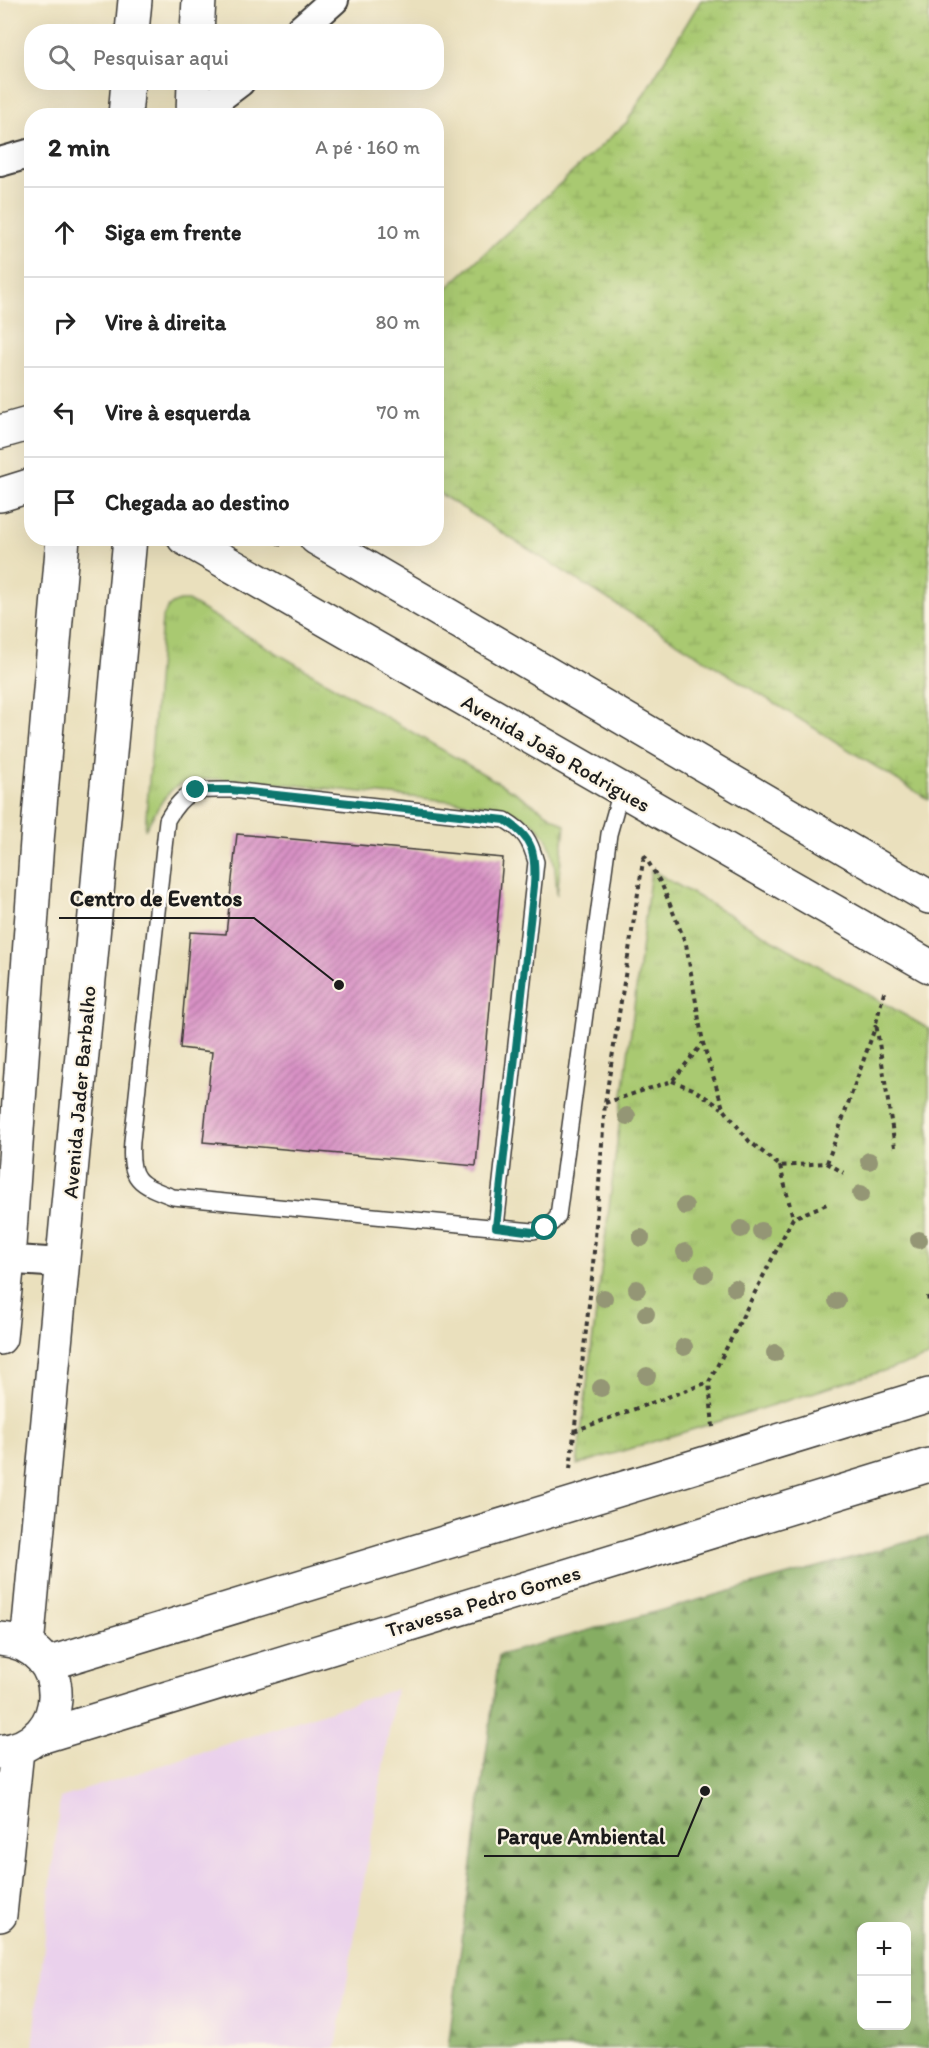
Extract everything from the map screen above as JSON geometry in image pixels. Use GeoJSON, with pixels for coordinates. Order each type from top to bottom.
{"type":"FeatureCollection","features":[{"type":"Feature","properties":{"kind":"main road"},"geometry":{"type":"LineString","coordinates":[[133,24],[135,0]]}},
{"type":"Feature","properties":{"kind":"main road"},"geometry":{"type":"LineString","coordinates":[[198,24],[199,0]]}},
{"type":"Feature","properties":{"kind":"main road"},"geometry":{"type":"LineString","coordinates":[[126,108],[127,90]]}},
{"type":"Feature","properties":{"kind":"main road"},"geometry":{"type":"LineString","coordinates":[[194,90],[194,108]]}},
{"type":"Feature","properties":{"kind":"main road"},"geometry":{"type":"LineString","coordinates":[[0,432],[24,425]]}},
{"type":"Feature","properties":{"kind":"main road"},"geometry":{"type":"LineString","coordinates":[[0,495],[24,488]]}},
{"type":"Feature","properties":{"kind":"main road"},"geometry":{"type":"LineString","coordinates":[[0,1338],[36,852],[62,546]]}},
{"type":"Feature","properties":{"kind":"main road","name":"Avenida Jader Barbalho"},"geometry":{"type":"LineString","coordinates":[[25,1649],[129,546]]}},
{"type":"Feature","properties":{"kind":"main road","name":"Avenida João Rodrigues"},"geometry":{"type":"LineString","coordinates":[[198,546],[929,966]]}},
{"type":"Feature","properties":{"kind":"main road"},"geometry":{"type":"LineString","coordinates":[[330,546],[929,897]]}},
{"type":"Feature","properties":{"kind":"main road"},"geometry":{"type":"LineString","coordinates":[[0,1915],[18,1747],[48,1725],[54,1711],[56,1695],[53,1679],[25,1649],[929,1395]]}},
{"type":"Feature","properties":{"kind":"main road","name":"Travessa Pedro Gomes"},"geometry":{"type":"LineString","coordinates":[[18,1747],[929,1465]]}},
{"type":"Feature","properties":{"kind":"street"},"geometry":{"type":"LineString","coordinates":[[307,24],[334,0]]}},
{"type":"Feature","properties":{"kind":"street"},"geometry":{"type":"LineString","coordinates":[[205,108],[229,90]]}},
{"type":"Feature","properties":{"kind":"street"},"geometry":{"type":"LineString","coordinates":[[0,162],[24,155]]}},
{"type":"Feature","properties":{"kind":"street"},"geometry":{"type":"LineString","coordinates":[[4,1260],[63,1263]]}},
{"type":"Feature","properties":{"kind":"lane"},"geometry":{"type":"LineString","coordinates":[[496,1227],[536,862],[530,843],[519,829],[505,820],[231,790],[196,790],[182,798],[167,820],[130,1163],[135,1176],[152,1189],[173,1197],[533,1232],[545,1228],[558,1216],[609,834],[621,791]]}},
{"type":"Feature","properties":{"kind":"path"},"geometry":{"type":"LineString","coordinates":[[570,1475],[592,1278],[604,1103],[644,855],[662,885],[686,944],[703,1042],[723,1108]]}},
{"type":"Feature","properties":{"kind":"path"},"geometry":{"type":"LineString","coordinates":[[827,1163],[876,1023],[884,992]]}},
{"type":"Feature","properties":{"kind":"path"},"geometry":{"type":"LineString","coordinates":[[876,1023],[896,1147]]}},
{"type":"Feature","properties":{"kind":"path"},"geometry":{"type":"LineString","coordinates":[[604,1103],[672,1081],[703,1042]]}},
{"type":"Feature","properties":{"kind":"path"},"geometry":{"type":"LineString","coordinates":[[672,1081],[693,1089],[723,1108],[749,1141],[780,1166],[793,1218]]}},
{"type":"Feature","properties":{"kind":"path"},"geometry":{"type":"LineString","coordinates":[[780,1166],[827,1163],[844,1173]]}},
{"type":"Feature","properties":{"kind":"path"},"geometry":{"type":"LineString","coordinates":[[713,1430],[709,1382],[793,1218],[827,1204]]}},
{"type":"Feature","properties":{"kind":"path"},"geometry":{"type":"LineString","coordinates":[[928,1296],[929,1302]]}},
{"type":"Feature","properties":{"kind":"path"},"geometry":{"type":"LineString","coordinates":[[574,1431],[709,1382]]}},
{"type":"Feature","properties":{"kind":"shaded area"},"geometry":{"type":"Polygon","coordinates":[[[396,1689],[336,2048],[33,2048],[60,1798],[396,1689]]]}},
{"type":"Feature","properties":{"kind":"green space"},"geometry":{"type":"Polygon","coordinates":[[[701,0],[929,0],[929,800],[444,496],[444,291],[627,122],[701,0]]]}},
{"type":"Feature","properties":{"kind":"green space"},"geometry":{"type":"Polygon","coordinates":[[[180,601],[188,601],[516,793],[565,825],[557,895],[554,862],[546,838],[530,821],[499,806],[234,779],[200,780],[188,781],[171,791],[145,830],[162,620],[168,607],[180,601]]]}},
{"type":"Feature","properties":{"kind":"green space"},"geometry":{"type":"Polygon","coordinates":[[[651,870],[929,1029],[929,1357],[577,1465],[651,870]]]}},
{"type":"Feature","properties":{"kind":"green space"},"geometry":{"type":"Polygon","coordinates":[[[929,1536],[929,2048],[448,2048],[499,1655],[929,1536]]]}},
{"type":"Feature","properties":{"kind":"building"},"geometry":{"type":"Polygon","coordinates":[[[237,834],[503,858],[476,1166],[203,1142],[212,1052],[180,1048],[190,932],[226,934],[237,834]]]}},
{"type":"Feature","properties":{"kind":"place","name":"Centro de Eventos"},"geometry":{"type":"Point","coordinates":[339,985]}},
{"type":"Feature","properties":{"kind":"place","name":"Parque Ambiental"},"geometry":{"type":"Point","coordinates":[705,1791]}},
{"type":"Feature","properties":{"kind":"route"},"geometry":{"type":"LineString","coordinates":[[196,790],[231,790],[505,820],[519,829],[530,843],[536,862],[496,1227],[533,1232],[545,1228]]}}]}
